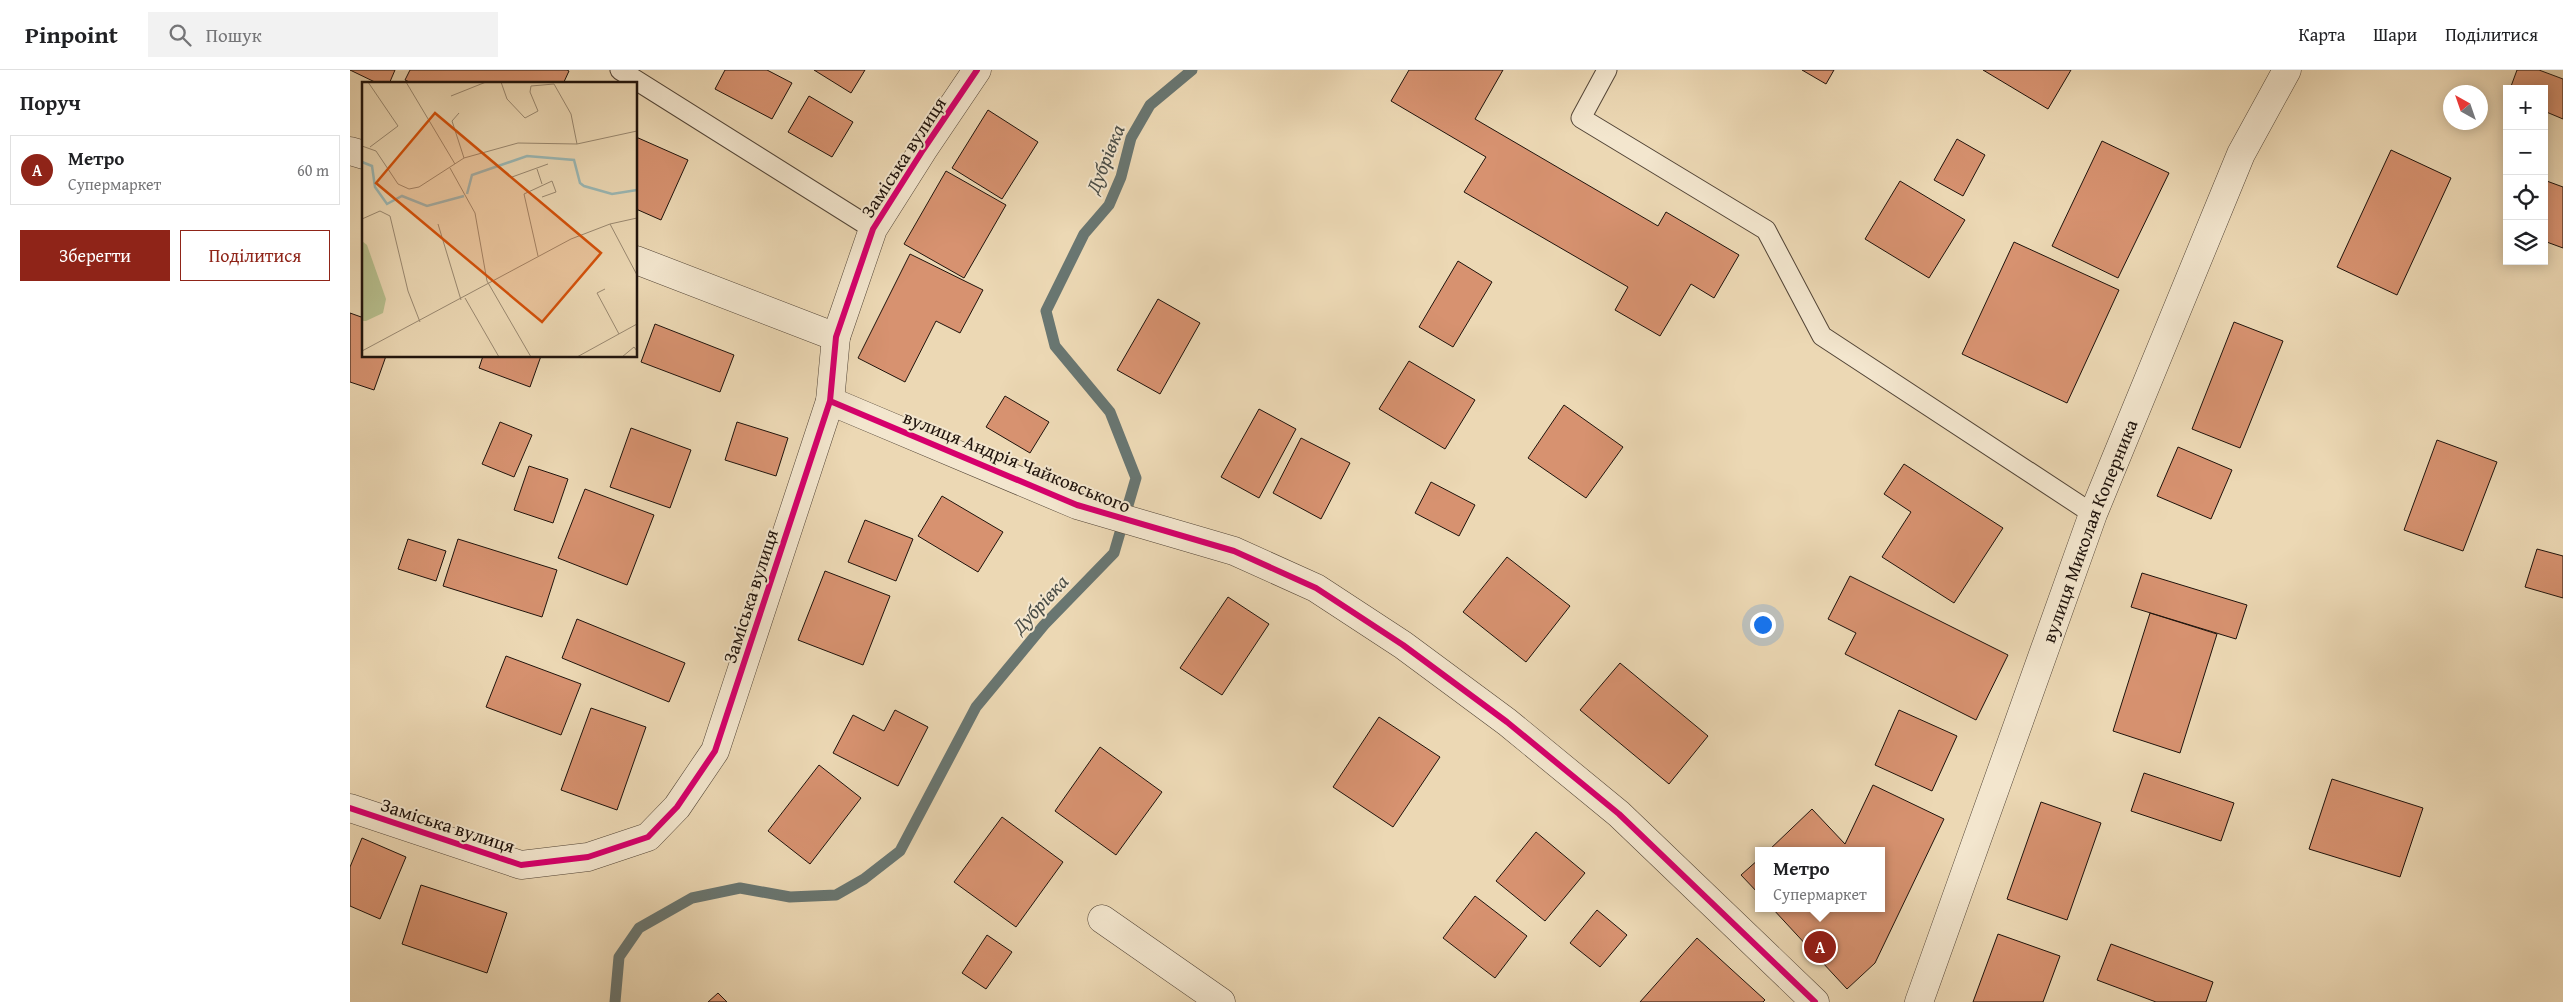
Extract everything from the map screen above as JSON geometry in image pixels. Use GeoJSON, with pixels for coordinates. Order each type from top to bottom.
{"type":"FeatureCollection","features":[{"type":"Feature","properties":{"kind":"street","name":"Заміська вулиця"},"geometry":{"type":"LineString","coordinates":[[350,808],[521,866],[588,857],[648,837],[677,807],[715,751],[830,402],[836,337],[873,229],[977,70]]}},
{"type":"Feature","properties":{"kind":"street","name":"вулиця Миколая Коперника"},"geometry":{"type":"LineString","coordinates":[[1919,1002],[2093,514],[2241,154],[2287,70]]}},
{"type":"Feature","properties":{"kind":"street"},"geometry":{"type":"LineString","coordinates":[[638,261],[836,337]]}},
{"type":"Feature","properties":{"kind":"street","name":"вулиця Андрія Чайковського"},"geometry":{"type":"LineString","coordinates":[[830,402],[1077,505],[1234,551],[1316,588],[1403,645],[1507,722],[1619,814],[1816,1002]]}},
{"type":"Feature","properties":{"kind":"street"},"geometry":{"type":"LineString","coordinates":[[1102,919],[1221,1002]]}},
{"type":"Feature","properties":{"kind":"lane"},"geometry":{"type":"LineString","coordinates":[[620,70],[873,229]]}},
{"type":"Feature","properties":{"kind":"lane"},"geometry":{"type":"LineString","coordinates":[[1607,70],[1581,118],[1766,230],[1822,336],[2093,514]]}},
{"type":"Feature","properties":{"kind":"building"},"geometry":{"type":"Polygon","coordinates":[[[350,70],[395,70],[390,82],[375,82],[350,70]]]}},
{"type":"Feature","properties":{"kind":"building"},"geometry":{"type":"Polygon","coordinates":[[[410,70],[569,71],[564,82],[410,82],[405,80],[410,70]]]}},
{"type":"Feature","properties":{"kind":"building"},"geometry":{"type":"Polygon","coordinates":[[[725,70],[767,70],[792,83],[772,119],[715,89],[725,70]]]}},
{"type":"Feature","properties":{"kind":"building"},"geometry":{"type":"Polygon","coordinates":[[[814,70],[865,70],[851,93],[814,70]]]}},
{"type":"Feature","properties":{"kind":"building"},"geometry":{"type":"Polygon","coordinates":[[[1409,70],[1503,70],[1475,119],[1658,226],[1666,212],[1739,255],[1714,298],[1691,284],[1660,336],[1615,310],[1628,287],[1464,192],[1486,157],[1391,101],[1409,70]]]}},
{"type":"Feature","properties":{"kind":"building"},"geometry":{"type":"Polygon","coordinates":[[[1802,70],[1834,70],[1826,84],[1802,70]]]}},
{"type":"Feature","properties":{"kind":"building"},"geometry":{"type":"Polygon","coordinates":[[[1983,70],[2071,70],[2048,109],[1983,70]]]}},
{"type":"Feature","properties":{"kind":"building"},"geometry":{"type":"Polygon","coordinates":[[[2517,70],[2539,70],[2563,79],[2563,119],[2548,113],[2548,85],[2511,85],[2517,70]]]}},
{"type":"Feature","properties":{"kind":"building"},"geometry":{"type":"Polygon","coordinates":[[[809,96],[853,122],[832,157],[788,132],[809,96]]]}},
{"type":"Feature","properties":{"kind":"building"},"geometry":{"type":"Polygon","coordinates":[[[988,110],[1038,142],[1002,199],[952,168],[988,110]]]}},
{"type":"Feature","properties":{"kind":"building"},"geometry":{"type":"Polygon","coordinates":[[[638,138],[688,160],[661,220],[638,210],[638,138]]]}},
{"type":"Feature","properties":{"kind":"building"},"geometry":{"type":"Polygon","coordinates":[[[1957,139],[1985,155],[1963,196],[1934,180],[1957,139]]]}},
{"type":"Feature","properties":{"kind":"building"},"geometry":{"type":"Polygon","coordinates":[[[2102,141],[2169,173],[2118,278],[2052,246],[2102,141]]]}},
{"type":"Feature","properties":{"kind":"building"},"geometry":{"type":"Polygon","coordinates":[[[2391,150],[2451,178],[2397,295],[2337,267],[2391,150]]]}},
{"type":"Feature","properties":{"kind":"building"},"geometry":{"type":"Polygon","coordinates":[[[946,171],[1006,205],[964,278],[904,244],[946,171]]]}},
{"type":"Feature","properties":{"kind":"building"},"geometry":{"type":"Polygon","coordinates":[[[1900,181],[1965,220],[1929,278],[1865,239],[1900,181]]]}},
{"type":"Feature","properties":{"kind":"building"},"geometry":{"type":"Polygon","coordinates":[[[2548,181],[2563,187],[2563,248],[2548,242],[2548,181]]]}},
{"type":"Feature","properties":{"kind":"building"},"geometry":{"type":"Polygon","coordinates":[[[2014,242],[2119,290],[2067,403],[1962,354],[2014,242]]]}},
{"type":"Feature","properties":{"kind":"building"},"geometry":{"type":"Polygon","coordinates":[[[910,254],[983,290],[960,333],[936,321],[905,382],[858,358],[910,254]]]}},
{"type":"Feature","properties":{"kind":"building"},"geometry":{"type":"Polygon","coordinates":[[[1458,261],[1492,282],[1453,347],[1419,327],[1458,261]]]}},
{"type":"Feature","properties":{"kind":"building"},"geometry":{"type":"Polygon","coordinates":[[[1158,299],[1200,323],[1160,394],[1117,370],[1158,299]]]}},
{"type":"Feature","properties":{"kind":"building"},"geometry":{"type":"Polygon","coordinates":[[[350,313],[362,317],[362,358],[385,358],[374,390],[350,382],[350,313]]]}},
{"type":"Feature","properties":{"kind":"building"},"geometry":{"type":"Polygon","coordinates":[[[2234,322],[2283,341],[2240,448],[2192,429],[2234,322]]]}},
{"type":"Feature","properties":{"kind":"building"},"geometry":{"type":"Polygon","coordinates":[[[655,324],[734,355],[720,392],[641,362],[655,324]]]}},
{"type":"Feature","properties":{"kind":"building"},"geometry":{"type":"Polygon","coordinates":[[[482,358],[540,358],[530,387],[479,368],[482,358]]]}},
{"type":"Feature","properties":{"kind":"building"},"geometry":{"type":"Polygon","coordinates":[[[1409,361],[1475,400],[1445,449],[1379,409],[1409,361]]]}},
{"type":"Feature","properties":{"kind":"building"},"geometry":{"type":"Polygon","coordinates":[[[1005,396],[1049,422],[1030,453],[986,427],[1005,396]]]}},
{"type":"Feature","properties":{"kind":"building"},"geometry":{"type":"Polygon","coordinates":[[[1564,405],[1623,447],[1586,498],[1528,458],[1564,405]]]}},
{"type":"Feature","properties":{"kind":"building"},"geometry":{"type":"Polygon","coordinates":[[[1259,409],[1296,429],[1259,498],[1221,477],[1259,409]]]}},
{"type":"Feature","properties":{"kind":"building"},"geometry":{"type":"Polygon","coordinates":[[[500,422],[532,435],[514,477],[482,464],[500,422]]]}},
{"type":"Feature","properties":{"kind":"building"},"geometry":{"type":"Polygon","coordinates":[[[737,422],[788,438],[776,476],[725,460],[737,422]]]}},
{"type":"Feature","properties":{"kind":"building"},"geometry":{"type":"Polygon","coordinates":[[[631,428],[691,450],[670,508],[610,487],[631,428]]]}},
{"type":"Feature","properties":{"kind":"building"},"geometry":{"type":"Polygon","coordinates":[[[1301,438],[1350,463],[1321,519],[1273,493],[1301,438]]]}},
{"type":"Feature","properties":{"kind":"building"},"geometry":{"type":"Polygon","coordinates":[[[2437,440],[2497,462],[2463,551],[2404,530],[2437,440]]]}},
{"type":"Feature","properties":{"kind":"building"},"geometry":{"type":"Polygon","coordinates":[[[2178,447],[2232,470],[2211,519],[2157,496],[2178,447]]]}},
{"type":"Feature","properties":{"kind":"building"},"geometry":{"type":"Polygon","coordinates":[[[1904,464],[2003,528],[1954,603],[1882,557],[1911,512],[1884,494],[1904,464]]]}},
{"type":"Feature","properties":{"kind":"building"},"geometry":{"type":"Polygon","coordinates":[[[529,466],[568,479],[553,523],[514,510],[529,466]]]}},
{"type":"Feature","properties":{"kind":"building"},"geometry":{"type":"Polygon","coordinates":[[[1431,482],[1475,505],[1459,536],[1415,513],[1431,482]]]}},
{"type":"Feature","properties":{"kind":"building"},"geometry":{"type":"Polygon","coordinates":[[[585,489],[654,515],[627,585],[558,558],[585,489]]]}},
{"type":"Feature","properties":{"kind":"building"},"geometry":{"type":"Polygon","coordinates":[[[942,496],[1003,532],[978,572],[918,536],[942,496]]]}},
{"type":"Feature","properties":{"kind":"building"},"geometry":{"type":"Polygon","coordinates":[[[865,520],[913,539],[896,581],[848,562],[865,520]]]}},
{"type":"Feature","properties":{"kind":"building"},"geometry":{"type":"Polygon","coordinates":[[[408,539],[446,551],[436,581],[398,569],[408,539]]]}},
{"type":"Feature","properties":{"kind":"building"},"geometry":{"type":"Polygon","coordinates":[[[458,539],[557,570],[542,617],[443,586],[458,539]]]}},
{"type":"Feature","properties":{"kind":"building"},"geometry":{"type":"Polygon","coordinates":[[[2537,549],[2563,556],[2563,598],[2525,587],[2537,549]]]}},
{"type":"Feature","properties":{"kind":"building"},"geometry":{"type":"Polygon","coordinates":[[[1507,557],[1570,606],[1526,662],[1463,612],[1507,557]]]}},
{"type":"Feature","properties":{"kind":"building"},"geometry":{"type":"Polygon","coordinates":[[[825,571],[890,596],[863,665],[798,640],[825,571]]]}},
{"type":"Feature","properties":{"kind":"building"},"geometry":{"type":"Polygon","coordinates":[[[2142,573],[2247,605],[2236,639],[2131,607],[2142,573]]]}},
{"type":"Feature","properties":{"kind":"building"},"geometry":{"type":"Polygon","coordinates":[[[1850,576],[2008,655],[1976,720],[1845,654],[1856,633],[1828,619],[1850,576]]]}},
{"type":"Feature","properties":{"kind":"building"},"geometry":{"type":"Polygon","coordinates":[[[1228,597],[1269,624],[1222,695],[1180,668],[1228,597]]]}},
{"type":"Feature","properties":{"kind":"building"},"geometry":{"type":"Polygon","coordinates":[[[2150,613],[2217,634],[2180,753],[2113,731],[2150,613]]]}},
{"type":"Feature","properties":{"kind":"building"},"geometry":{"type":"Polygon","coordinates":[[[577,619],[685,663],[669,702],[562,658],[577,619]]]}},
{"type":"Feature","properties":{"kind":"building"},"geometry":{"type":"Polygon","coordinates":[[[506,656],[581,684],[561,735],[486,707],[506,656]]]}},
{"type":"Feature","properties":{"kind":"building"},"geometry":{"type":"Polygon","coordinates":[[[1620,663],[1708,736],[1669,784],[1580,710],[1620,663]]]}},
{"type":"Feature","properties":{"kind":"building"},"geometry":{"type":"Polygon","coordinates":[[[591,708],[646,727],[617,810],[561,790],[591,708]]]}},
{"type":"Feature","properties":{"kind":"building"},"geometry":{"type":"Polygon","coordinates":[[[895,710],[928,727],[898,786],[833,753],[853,715],[884,731],[895,710]]]}},
{"type":"Feature","properties":{"kind":"building"},"geometry":{"type":"Polygon","coordinates":[[[1899,710],[1957,736],[1932,791],[1875,765],[1899,710]]]}},
{"type":"Feature","properties":{"kind":"building"},"geometry":{"type":"Polygon","coordinates":[[[1379,717],[1440,757],[1393,827],[1333,787],[1379,717]]]}},
{"type":"Feature","properties":{"kind":"building"},"geometry":{"type":"Polygon","coordinates":[[[1100,747],[1162,792],[1116,855],[1055,811],[1100,747]]]}},
{"type":"Feature","properties":{"kind":"building"},"geometry":{"type":"Polygon","coordinates":[[[819,765],[861,798],[810,864],[768,831],[819,765]]]}},
{"type":"Feature","properties":{"kind":"building"},"geometry":{"type":"Polygon","coordinates":[[[2144,773],[2234,803],[2221,841],[2131,811],[2144,773]]]}},
{"type":"Feature","properties":{"kind":"building"},"geometry":{"type":"Polygon","coordinates":[[[2332,779],[2423,808],[2400,877],[2309,849],[2332,779]]]}},
{"type":"Feature","properties":{"kind":"building"},"geometry":{"type":"Polygon","coordinates":[[[1873,785],[1944,819],[1875,963],[1847,989],[1776,912],[1885,912],[1885,847],[1772,847],[1812,809],[1845,844],[1873,785]]]}},
{"type":"Feature","properties":{"kind":"building"},"geometry":{"type":"Polygon","coordinates":[[[2041,802],[2101,823],[2067,920],[2007,899],[2041,802]]]}},
{"type":"Feature","properties":{"kind":"building"},"geometry":{"type":"Polygon","coordinates":[[[1002,817],[1063,862],[1016,927],[954,882],[1002,817]]]}},
{"type":"Feature","properties":{"kind":"building"},"geometry":{"type":"Polygon","coordinates":[[[1536,832],[1585,873],[1545,921],[1496,881],[1536,832]]]}},
{"type":"Feature","properties":{"kind":"building"},"geometry":{"type":"Polygon","coordinates":[[[362,838],[406,857],[380,919],[350,906],[350,867],[362,838]]]}},
{"type":"Feature","properties":{"kind":"building"},"geometry":{"type":"Polygon","coordinates":[[[1755,863],[1755,890],[1741,875],[1755,863]]]}},
{"type":"Feature","properties":{"kind":"building"},"geometry":{"type":"Polygon","coordinates":[[[421,885],[507,913],[487,973],[402,944],[421,885]]]}},
{"type":"Feature","properties":{"kind":"building"},"geometry":{"type":"Polygon","coordinates":[[[1475,896],[1527,936],[1495,978],[1443,938],[1475,896]]]}},
{"type":"Feature","properties":{"kind":"building"},"geometry":{"type":"Polygon","coordinates":[[[1597,910],[1627,935],[1600,967],[1570,943],[1597,910]]]}},
{"type":"Feature","properties":{"kind":"building"},"geometry":{"type":"Polygon","coordinates":[[[1998,934],[2060,956],[2043,1002],[1973,1002],[1998,934]]]}},
{"type":"Feature","properties":{"kind":"building"},"geometry":{"type":"Polygon","coordinates":[[[987,935],[1012,952],[986,989],[962,973],[987,935]]]}},
{"type":"Feature","properties":{"kind":"building"},"geometry":{"type":"Polygon","coordinates":[[[1697,938],[1765,1000],[1763,1002],[1640,1002],[1697,938]]]}},
{"type":"Feature","properties":{"kind":"building"},"geometry":{"type":"Polygon","coordinates":[[[2111,944],[2213,982],[2206,1002],[2156,1002],[2097,980],[2111,944]]]}},
{"type":"Feature","properties":{"kind":"building"},"geometry":{"type":"Polygon","coordinates":[[[718,993],[727,1002],[708,1002],[718,993]]]}},
{"type":"Feature","properties":{"kind":"waterway","name":"Дубрівка"},"geometry":{"type":"LineString","coordinates":[[615,1002],[619,957],[639,928],[692,898],[740,888],[790,897],[836,895],[864,879],[900,851],[976,707],[1044,625],[1114,553],[1136,478],[1110,412],[1055,346],[1046,311],[1084,234],[1109,205],[1121,177],[1131,138],[1150,105],[1192,70]]}},
{"type":"Feature","properties":{"kind":"cycle path"},"geometry":{"type":"LineString","coordinates":[[350,808],[521,865],[588,857],[648,837],[677,807],[715,751],[830,401],[836,337],[873,229],[977,70]]}},
{"type":"Feature","properties":{"kind":"cycle path"},"geometry":{"type":"LineString","coordinates":[[830,401],[1077,505],[1234,551],[1316,588],[1403,645],[1507,722],[1619,814],[1815,1002]]}},
{"type":"Feature","properties":{"kind":"place","name":"Метро"},"geometry":{"type":"Point","coordinates":[1820,947]}}]}
